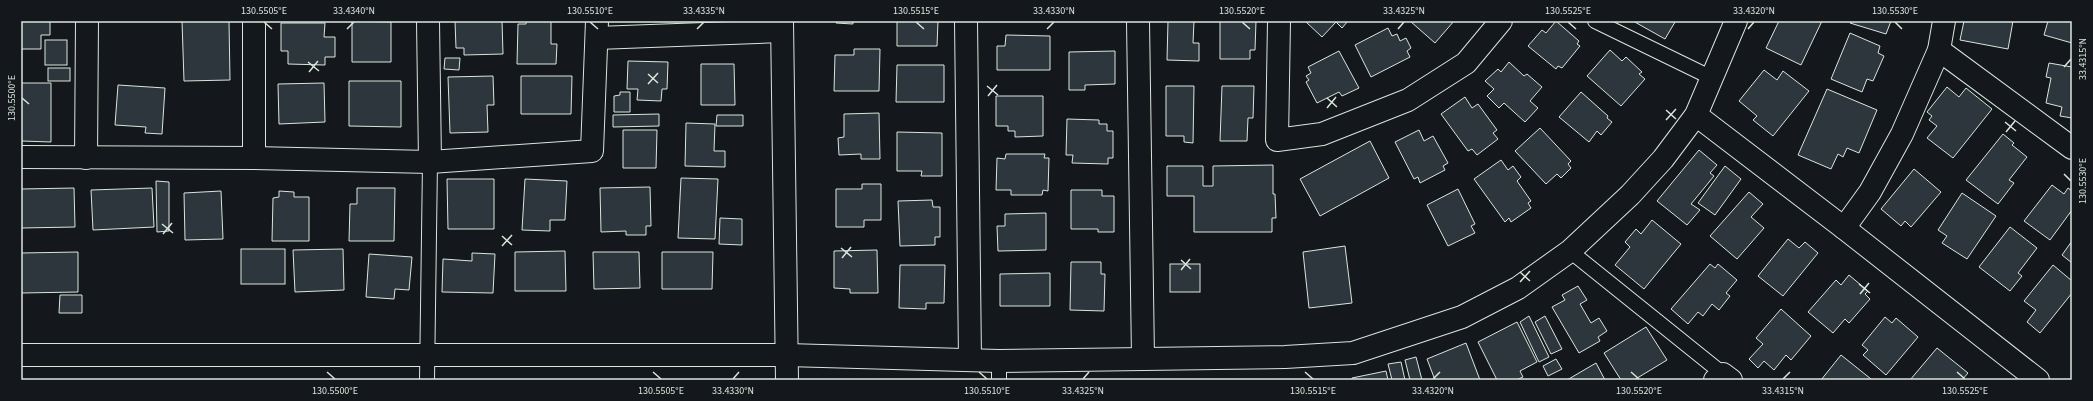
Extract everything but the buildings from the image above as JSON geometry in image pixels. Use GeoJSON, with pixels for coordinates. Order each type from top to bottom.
{"type":"FeatureCollection","features":[{"type":"Feature","properties":{"kind":"street"},"geometry":{"type":"LineString","coordinates":[[86,158],[87,21]]}},
{"type":"Feature","properties":{"kind":"street"},"geometry":{"type":"LineString","coordinates":[[254,21],[254,158]]}},
{"type":"Feature","properties":{"kind":"street"},"geometry":{"type":"LineString","coordinates":[[428,21],[430,162]]}},
{"type":"Feature","properties":{"kind":"street"},"geometry":{"type":"LineString","coordinates":[[966,21],[970,359]]}},
{"type":"Feature","properties":{"kind":"street"},"geometry":{"type":"LineString","coordinates":[[1138,21],[1143,358]]}},
{"type":"Feature","properties":{"kind":"street"},"geometry":{"type":"LineString","coordinates":[[1279,21],[1277,140],[1322,134],[1408,100],[1466,63],[1501,21]]}},
{"type":"Feature","properties":{"kind":"street"},"geometry":{"type":"LineString","coordinates":[[21,355],[786,355],[970,359],[999,371],[1143,358],[1285,357],[1353,353],[1462,317],[1518,288],[1570,251],[1630,195],[1659,164],[1696,115],[1736,21]]}},
{"type":"Feature","properties":{"kind":"street"},"geometry":{"type":"LineString","coordinates":[[1844,228],[1870,192],[1902,134],[1939,50],[1944,21]]}},
{"type":"Feature","properties":{"kind":"street"},"geometry":{"type":"LineString","coordinates":[[21,157],[254,158],[430,162],[592,151],[597,30],[782,26],[786,380]]}},
{"type":"Feature","properties":{"kind":"street"},"geometry":{"type":"LineString","coordinates":[[1939,50],[2072,148]]}},
{"type":"Feature","properties":{"kind":"street"},"geometry":{"type":"LineString","coordinates":[[1696,115],[1844,228],[2038,380]]}},
{"type":"Feature","properties":{"kind":"lane"},"geometry":{"type":"LineString","coordinates":[[1595,21],[1712,78]]}},
{"type":"Feature","properties":{"kind":"lane"},"geometry":{"type":"LineString","coordinates":[[427,380],[430,162]]}},
{"type":"Feature","properties":{"kind":"lane"},"geometry":{"type":"LineString","coordinates":[[1570,251],[1723,378]]}}]}
